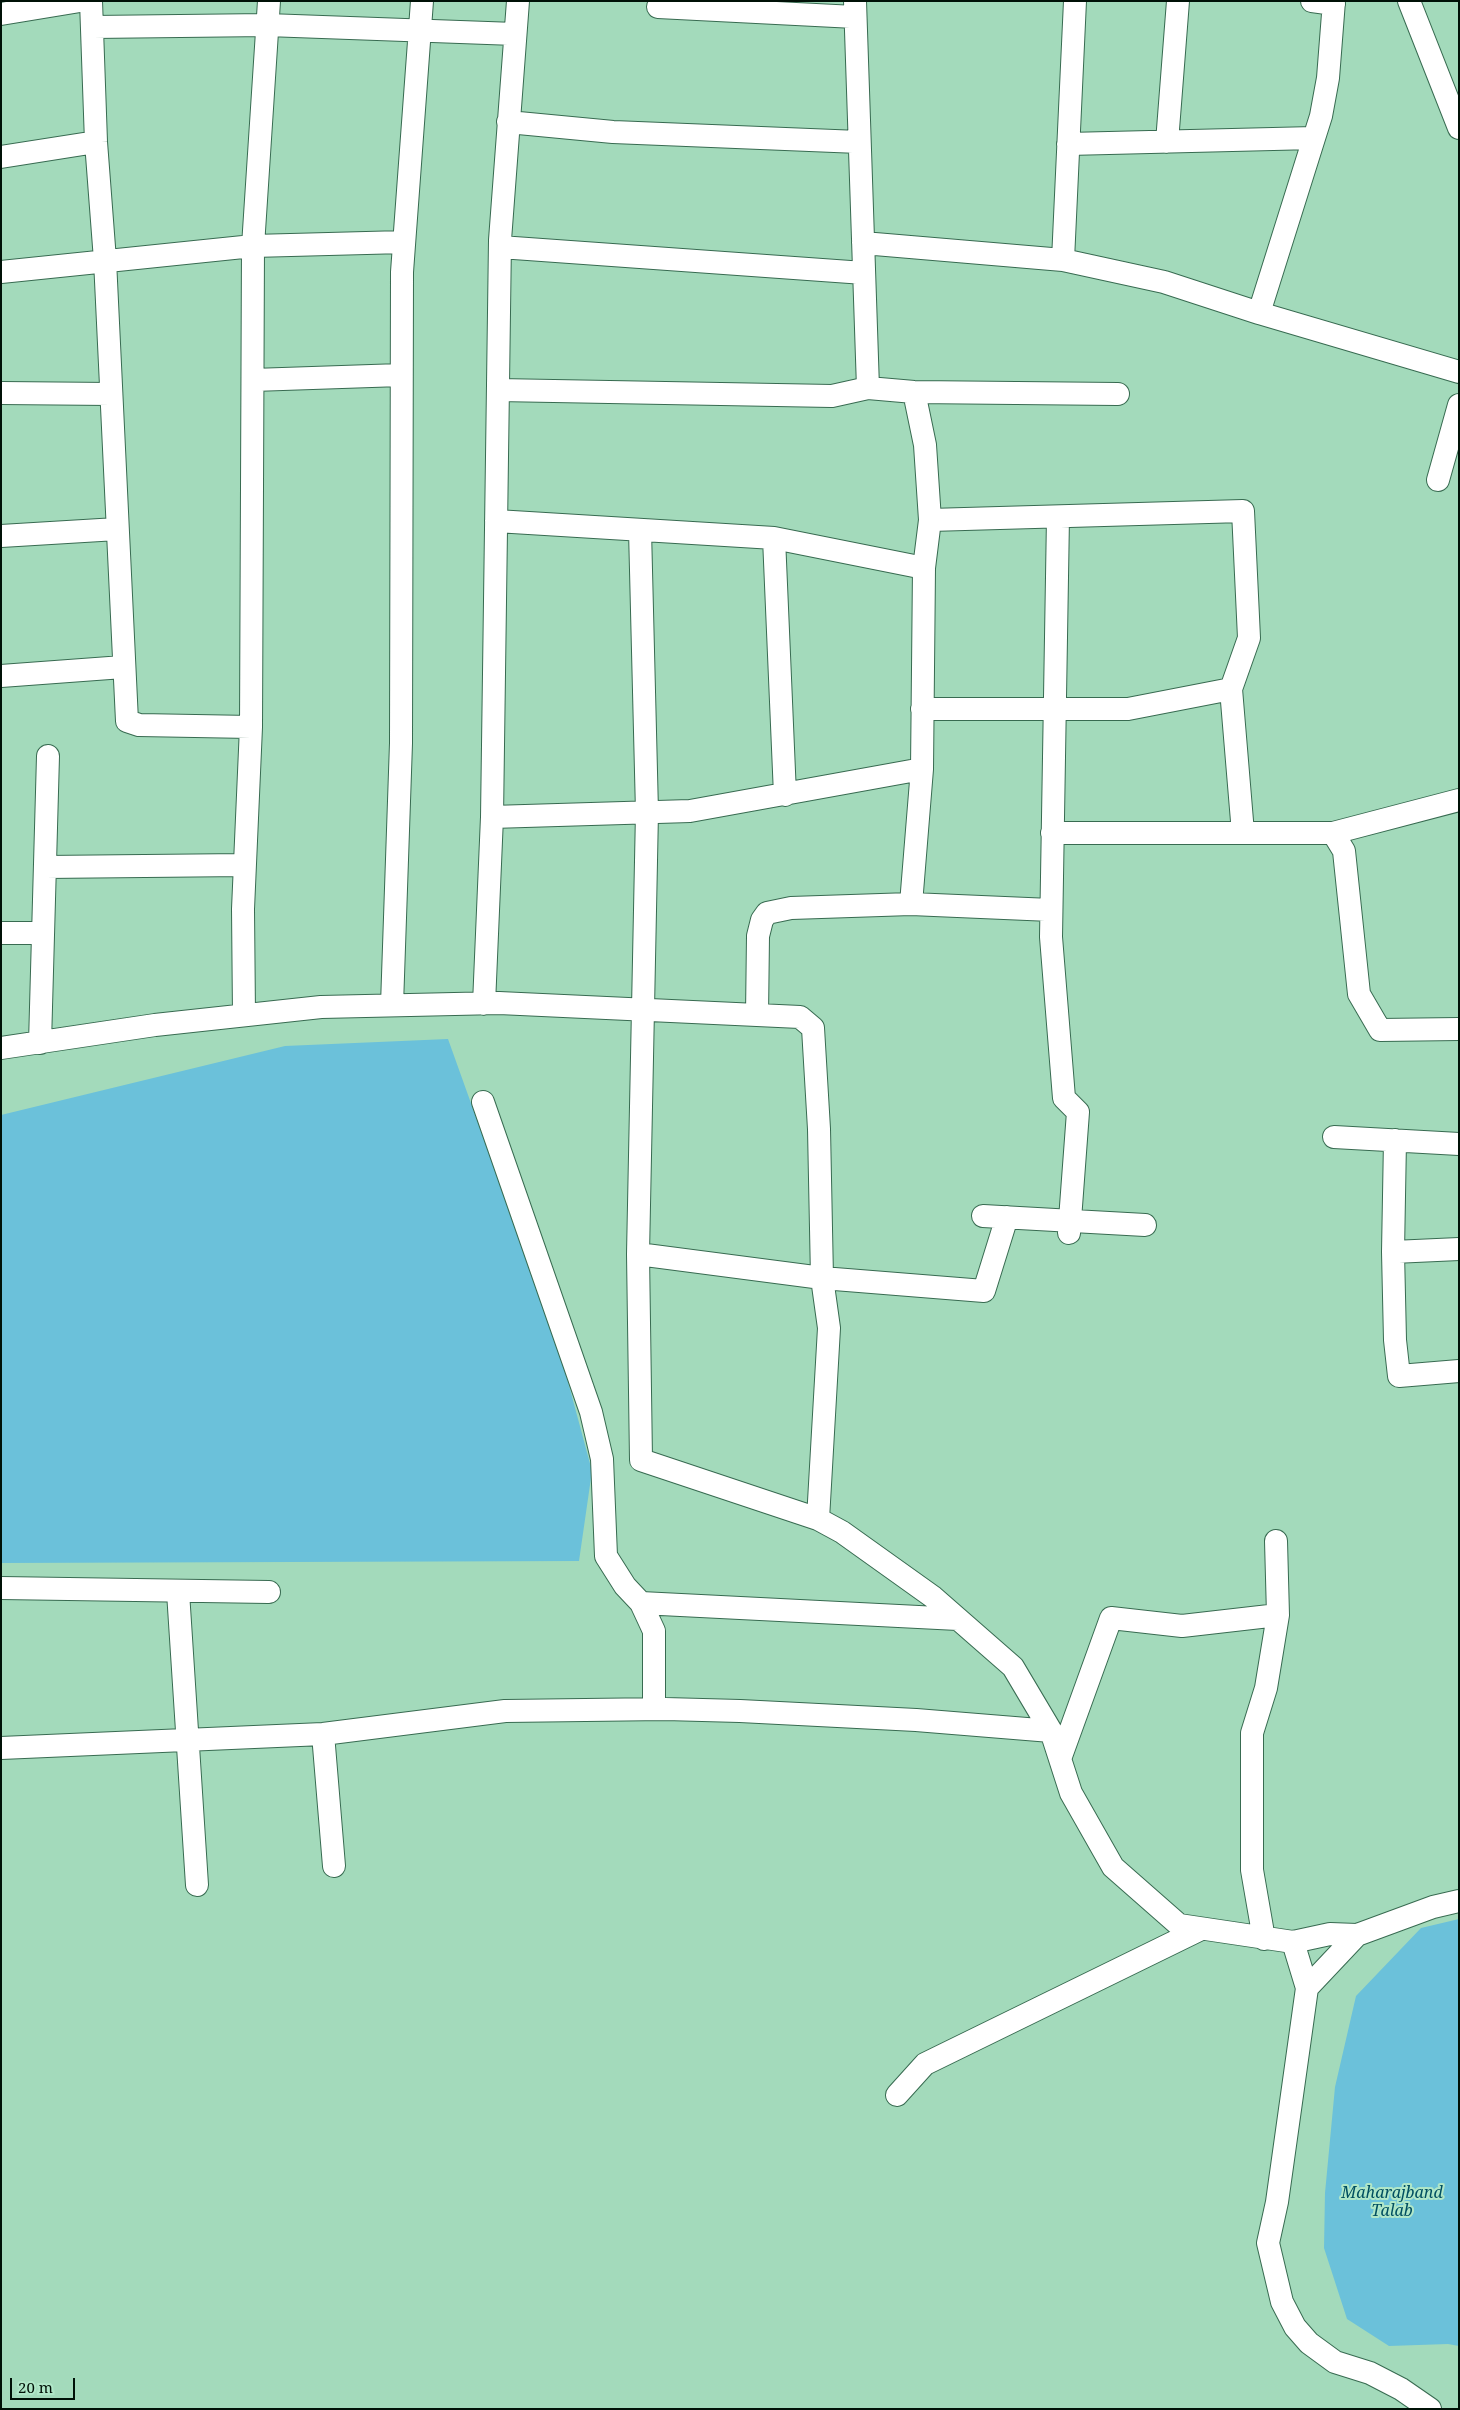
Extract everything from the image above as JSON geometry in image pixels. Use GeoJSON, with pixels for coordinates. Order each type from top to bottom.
{"type":"FeatureCollection","features":[{"type":"Feature","properties":{"kind":"street"},"geometry":{"type":"LineString","coordinates":[[1,14],[80,1]]}},
{"type":"Feature","properties":{"kind":"street"},"geometry":{"type":"LineString","coordinates":[[91,1],[96,142],[105,260],[127,720],[139,725],[251,727]]}},
{"type":"Feature","properties":{"kind":"street"},"geometry":{"type":"LineString","coordinates":[[244,1015],[242,909],[251,727],[253,246],[269,1]]}},
{"type":"Feature","properties":{"kind":"street"},"geometry":{"type":"LineString","coordinates":[[392,1005],[401,743],[402,272],[422,1]]}},
{"type":"Feature","properties":{"kind":"street"},"geometry":{"type":"LineString","coordinates":[[484,1004],[492,817],[500,247],[518,1]]}},
{"type":"Feature","properties":{"kind":"street"},"geometry":{"type":"LineString","coordinates":[[1063,260],[1075,1]]}},
{"type":"Feature","properties":{"kind":"street"},"geometry":{"type":"LineString","coordinates":[[1167,142],[1178,1]]}},
{"type":"Feature","properties":{"kind":"street"},"geometry":{"type":"LineString","coordinates":[[1259,313],[1321,116],[1328,78],[1334,2],[1312,1]]}},
{"type":"Feature","properties":{"kind":"street"},"geometry":{"type":"LineString","coordinates":[[1409,1],[1459,128]]}},
{"type":"Feature","properties":{"kind":"street"},"geometry":{"type":"LineString","coordinates":[[658,7],[855,9],[858,142],[868,388]]}},
{"type":"Feature","properties":{"kind":"street"},"geometry":{"type":"LineString","coordinates":[[93,27],[267,24],[515,34]]}},
{"type":"Feature","properties":{"kind":"street"},"geometry":{"type":"LineString","coordinates":[[508,122],[613,132],[858,142]]}},
{"type":"Feature","properties":{"kind":"street"},"geometry":{"type":"LineString","coordinates":[[1068,144],[1314,138]]}},
{"type":"Feature","properties":{"kind":"street"},"geometry":{"type":"LineString","coordinates":[[1,156],[96,142]]}},
{"type":"Feature","properties":{"kind":"street"},"geometry":{"type":"LineString","coordinates":[[1,272],[253,246],[404,242]]}},
{"type":"Feature","properties":{"kind":"street"},"geometry":{"type":"LineString","coordinates":[[863,243],[1063,260],[1164,282],[1259,313],[1459,372]]}},
{"type":"Feature","properties":{"kind":"street"},"geometry":{"type":"LineString","coordinates":[[500,247],[864,274]]}},
{"type":"Feature","properties":{"kind":"street"},"geometry":{"type":"LineString","coordinates":[[253,380],[401,375]]}},
{"type":"Feature","properties":{"kind":"street"},"geometry":{"type":"LineString","coordinates":[[498,390],[832,396],[868,388],[914,392],[1118,394]]}},
{"type":"Feature","properties":{"kind":"street"},"geometry":{"type":"LineString","coordinates":[[911,904],[922,770],[924,568],[930,520],[925,445],[914,392]]}},
{"type":"Feature","properties":{"kind":"street"},"geometry":{"type":"LineString","coordinates":[[1,393],[111,394]]}},
{"type":"Feature","properties":{"kind":"street"},"geometry":{"type":"LineString","coordinates":[[1438,480],[1459,405]]}},
{"type":"Feature","properties":{"kind":"street"},"geometry":{"type":"LineString","coordinates":[[930,520],[1243,511],[1249,638],[1231,689],[1243,833]]}},
{"type":"Feature","properties":{"kind":"street"},"geometry":{"type":"LineString","coordinates":[[1058,517],[1053,708],[1051,937],[1064,1098],[1078,1112],[1070,1227]]}},
{"type":"Feature","properties":{"kind":"street"},"geometry":{"type":"LineString","coordinates":[[496,521],[774,538],[924,568]]}},
{"type":"Feature","properties":{"kind":"street"},"geometry":{"type":"LineString","coordinates":[[1,536],[117,529]]}},
{"type":"Feature","properties":{"kind":"street"},"geometry":{"type":"LineString","coordinates":[[640,530],[647,812],[638,1254],[641,1460],[818,1519],[842,1532],[926,1591],[1013,1667],[1051,1731],[1071,1793],[1113,1867],[1179,1926],[1293,1942],[1330,1934],[1357,1935],[1433,1907],[1459,1901]]}},
{"type":"Feature","properties":{"kind":"street"},"geometry":{"type":"LineString","coordinates":[[774,538],[786,795]]}},
{"type":"Feature","properties":{"kind":"street"},"geometry":{"type":"LineString","coordinates":[[1,676],[123,667]]}},
{"type":"Feature","properties":{"kind":"street"},"geometry":{"type":"LineString","coordinates":[[922,708],[1128,709],[1231,689]]}},
{"type":"Feature","properties":{"kind":"street"},"geometry":{"type":"LineString","coordinates":[[40,1042],[48,756]]}},
{"type":"Feature","properties":{"kind":"street"},"geometry":{"type":"LineString","coordinates":[[492,817],[690,811],[922,770]]}},
{"type":"Feature","properties":{"kind":"street"},"geometry":{"type":"LineString","coordinates":[[1052,833],[1333,833],[1459,800]]}},
{"type":"Feature","properties":{"kind":"street"},"geometry":{"type":"LineString","coordinates":[[1333,833],[1344,851],[1359,994],[1380,1030],[1459,1029]]}},
{"type":"Feature","properties":{"kind":"street"},"geometry":{"type":"LineString","coordinates":[[46,867],[244,865]]}},
{"type":"Feature","properties":{"kind":"street"},"geometry":{"type":"LineString","coordinates":[[757,1015],[758,936],[762,920],[767,913],[791,908],[911,904],[1051,910]]}},
{"type":"Feature","properties":{"kind":"street"},"geometry":{"type":"LineString","coordinates":[[1,933],[43,933]]}},
{"type":"Feature","properties":{"kind":"street"},"geometry":{"type":"LineString","coordinates":[[1,1048],[244,1015],[321,1007],[484,1004],[800,1017],[813,1028],[819,1129],[822,1278],[829,1328],[818,1519]]}},
{"type":"Feature","properties":{"kind":"street"},"geometry":{"type":"LineString","coordinates":[[483,1102],[591,1412],[602,1459],[606,1556],[625,1586],[641,1604],[654,1631],[654,1709]]}},
{"type":"Feature","properties":{"kind":"street"},"geometry":{"type":"LineString","coordinates":[[1334,1137],[1459,1144]]}},
{"type":"Feature","properties":{"kind":"street"},"geometry":{"type":"LineString","coordinates":[[1395,1140],[1393,1252],[1395,1340],[1399,1376],[1459,1371]]}},
{"type":"Feature","properties":{"kind":"street"},"geometry":{"type":"LineString","coordinates":[[983,1216],[1007,1217],[1070,1227],[1145,1225]]}},
{"type":"Feature","properties":{"kind":"street"},"geometry":{"type":"LineString","coordinates":[[638,1254],[822,1278],[984,1291],[1007,1217]]}},
{"type":"Feature","properties":{"kind":"street"},"geometry":{"type":"LineString","coordinates":[[1393,1252],[1459,1249]]}},
{"type":"Feature","properties":{"kind":"street"},"geometry":{"type":"LineString","coordinates":[[1264,1938],[1252,1870],[1252,1732],[1266,1688],[1278,1615],[1276,1541]]}},
{"type":"Feature","properties":{"kind":"street"},"geometry":{"type":"LineString","coordinates":[[1,1588],[269,1592]]}},
{"type":"Feature","properties":{"kind":"street"},"geometry":{"type":"LineString","coordinates":[[178,1592],[197,1885]]}},
{"type":"Feature","properties":{"kind":"street"},"geometry":{"type":"LineString","coordinates":[[641,1604],[958,1619]]}},
{"type":"Feature","properties":{"kind":"street"},"geometry":{"type":"LineString","coordinates":[[1060,1759],[1111,1618],[1182,1626],[1278,1615]]}},
{"type":"Feature","properties":{"kind":"street"},"geometry":{"type":"LineString","coordinates":[[1,1748],[323,1734],[505,1711],[654,1709],[740,1711],[916,1720],[1051,1731]]}},
{"type":"Feature","properties":{"kind":"street"},"geometry":{"type":"LineString","coordinates":[[323,1734],[334,1866]]}},
{"type":"Feature","properties":{"kind":"street"},"geometry":{"type":"LineString","coordinates":[[897,2095],[925,2064],[1201,1929]]}},
{"type":"Feature","properties":{"kind":"street"},"geometry":{"type":"LineString","coordinates":[[1307,1988],[1357,1935]]}},
{"type":"Feature","properties":{"kind":"street"},"geometry":{"type":"LineString","coordinates":[[1293,1942],[1307,1988],[1277,2202],[1268,2243],[1282,2302],[1295,2327],[1309,2343],[1335,2362],[1370,2374],[1401,2389],[1430,2409]]}},
{"type":"Feature","properties":{"kind":"water"},"geometry":{"type":"Polygon","coordinates":[[[448,1039],[560,1352],[592,1471],[579,1561],[1,1563],[1,1115],[285,1046],[448,1039]]]}},
{"type":"Feature","properties":{"kind":"water","name":"Maharajband Talab"},"geometry":{"type":"Polygon","coordinates":[[[1459,1919],[1459,2346],[1448,2344],[1389,2346],[1347,2319],[1324,2248],[1325,2193],[1335,2087],[1356,1996],[1421,1928],[1459,1919]]]}}]}
